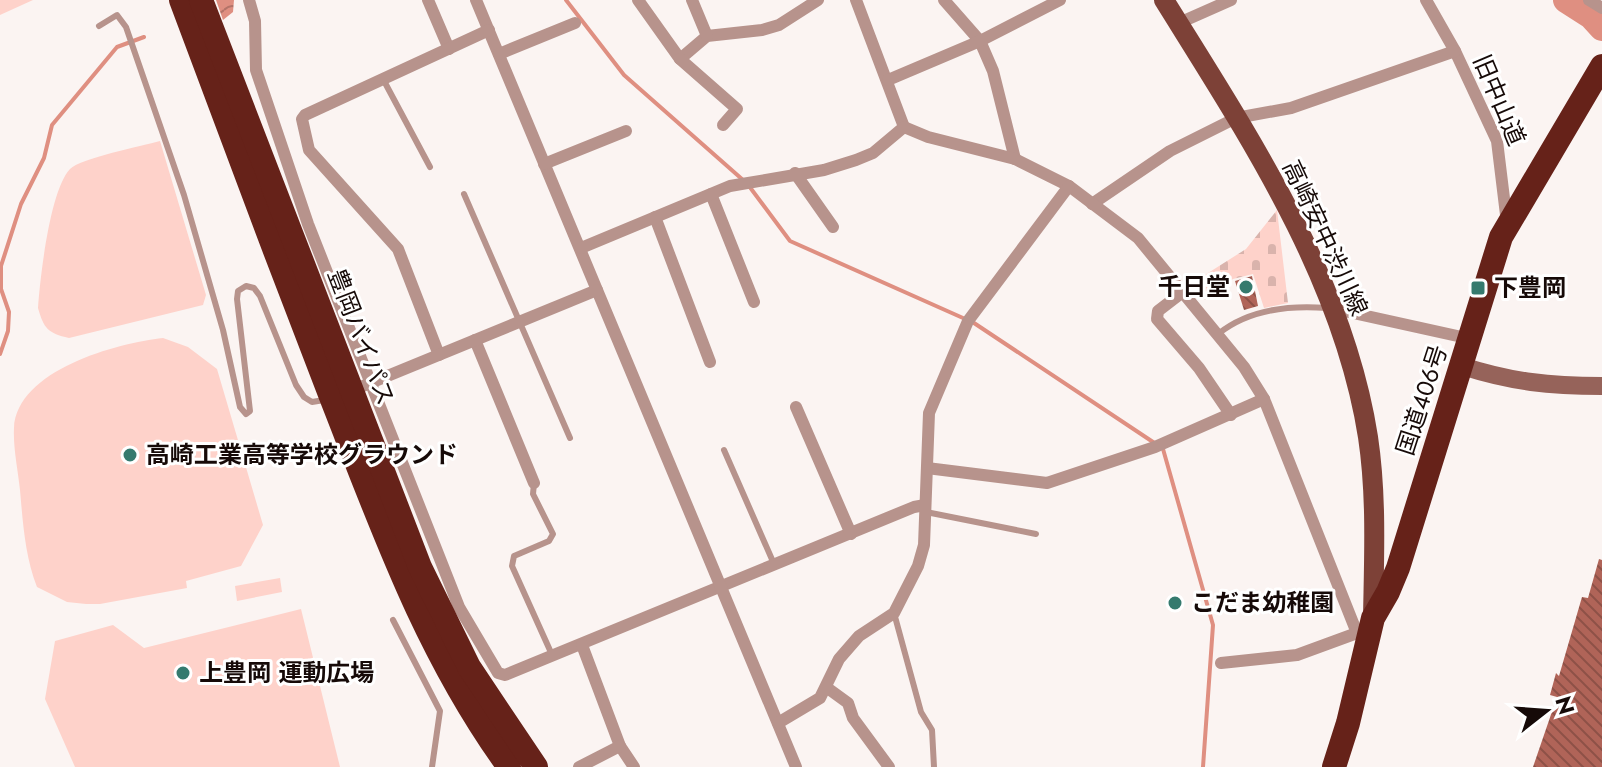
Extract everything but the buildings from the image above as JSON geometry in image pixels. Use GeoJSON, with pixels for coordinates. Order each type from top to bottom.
{"type":"FeatureCollection","features":[{"type":"Feature","properties":{"kind":"highway","name":"豊岡バイパス"},"geometry":{"type":"LineString","coordinates":[[181,0],[351,390],[390,550],[454,684],[509,767]]}},
{"type":"Feature","properties":{"kind":"highway","name":"豊岡バイパス"},"geometry":{"type":"LineString","coordinates":[[201,0],[436,603],[469,667],[536,767]]}},
{"type":"Feature","properties":{"kind":"highway","name":"国道406号"},"geometry":{"type":"LineString","coordinates":[[1334,767],[1348,723],[1366,629],[1398,568],[1507,223],[1602,66]]}},
{"type":"Feature","properties":{"kind":"main road","name":"高崎安中渋川線"},"geometry":{"type":"LineString","coordinates":[[1164,0],[1236,118],[1289,214],[1335,309],[1360,394],[1373,479],[1366,629]]}},
{"type":"Feature","properties":{"kind":"street"},"geometry":{"type":"LineString","coordinates":[[249,0],[255,21],[256,70],[308,224],[351,390],[459,607],[494,669],[505,675],[851,534],[926,509]]}},
{"type":"Feature","properties":{"kind":"street"},"geometry":{"type":"LineString","coordinates":[[428,0],[449,49]]}},
{"type":"Feature","properties":{"kind":"street"},"geometry":{"type":"LineString","coordinates":[[476,0],[796,767]]}},
{"type":"Feature","properties":{"kind":"street"},"geometry":{"type":"LineString","coordinates":[[638,0],[680,59],[737,109],[723,125]]}},
{"type":"Feature","properties":{"kind":"street"},"geometry":{"type":"LineString","coordinates":[[692,0],[707,36]]}},
{"type":"Feature","properties":{"kind":"street"},"geometry":{"type":"LineString","coordinates":[[680,59],[707,36],[779,25],[818,0]]}},
{"type":"Feature","properties":{"kind":"street"},"geometry":{"type":"LineString","coordinates":[[856,0],[904,127],[928,137],[1015,159],[1069,186],[1138,238],[1244,367],[1264,399],[1366,629],[1297,655],[1221,663]]}},
{"type":"Feature","properties":{"kind":"street"},"geometry":{"type":"LineString","coordinates":[[944,0],[980,41],[993,71],[1015,159]]}},
{"type":"Feature","properties":{"kind":"street"},"geometry":{"type":"LineString","coordinates":[[888,80],[980,41],[1060,0]]}},
{"type":"Feature","properties":{"kind":"street"},"geometry":{"type":"LineString","coordinates":[[1179,23],[1231,0]]}},
{"type":"Feature","properties":{"kind":"street","name":"旧中山道"},"geometry":{"type":"LineString","coordinates":[[1426,0],[1455,51],[1497,141],[1507,223]]}},
{"type":"Feature","properties":{"kind":"street"},"geometry":{"type":"LineString","coordinates":[[1589,0],[1602,8]]}},
{"type":"Feature","properties":{"kind":"street"},"geometry":{"type":"LineString","coordinates":[[499,54],[575,23]]}},
{"type":"Feature","properties":{"kind":"street"},"geometry":{"type":"LineString","coordinates":[[439,355],[398,249],[309,150],[303,122],[305,115],[489,30]]}},
{"type":"Feature","properties":{"kind":"street"},"geometry":{"type":"LineString","coordinates":[[1092,204],[1170,151],[1236,118],[1306,104],[1455,51]]}},
{"type":"Feature","properties":{"kind":"street"},"geometry":{"type":"LineString","coordinates":[[581,248],[740,183],[839,166],[873,153],[904,127]]}},
{"type":"Feature","properties":{"kind":"street"},"geometry":{"type":"LineString","coordinates":[[544,164],[626,131]]}},
{"type":"Feature","properties":{"kind":"street"},"geometry":{"type":"LineString","coordinates":[[795,173],[833,227]]}},
{"type":"Feature","properties":{"kind":"street"},"geometry":{"type":"LineString","coordinates":[[778,723],[820,698],[839,659],[859,636],[894,613],[918,566],[924,545],[929,413],[968,321],[1069,186]]}},
{"type":"Feature","properties":{"kind":"street"},"geometry":{"type":"LineString","coordinates":[[711,194],[754,302]]}},
{"type":"Feature","properties":{"kind":"street"},"geometry":{"type":"LineString","coordinates":[[655,217],[710,362]]}},
{"type":"Feature","properties":{"kind":"street"},"geometry":{"type":"LineString","coordinates":[[351,390],[597,290]]}},
{"type":"Feature","properties":{"kind":"street"},"geometry":{"type":"LineString","coordinates":[[1184,291],[1158,311],[1157,319],[1199,368],[1231,415]]}},
{"type":"Feature","properties":{"kind":"street"},"geometry":{"type":"LineString","coordinates":[[1335,309],[1471,339]]}},
{"type":"Feature","properties":{"kind":"street"},"geometry":{"type":"LineString","coordinates":[[475,340],[534,483]]}},
{"type":"Feature","properties":{"kind":"street"},"geometry":{"type":"LineString","coordinates":[[1462,366],[1544,386],[1602,386]]}},
{"type":"Feature","properties":{"kind":"street"},"geometry":{"type":"LineString","coordinates":[[927,468],[1047,483],[1155,447],[1264,399]]}},
{"type":"Feature","properties":{"kind":"street"},"geometry":{"type":"LineString","coordinates":[[796,407],[851,534]]}},
{"type":"Feature","properties":{"kind":"street"},"geometry":{"type":"LineString","coordinates":[[582,645],[620,746],[634,767]]}},
{"type":"Feature","properties":{"kind":"street"},"geometry":{"type":"LineString","coordinates":[[826,687],[848,703],[853,718],[889,767]]}},
{"type":"Feature","properties":{"kind":"street"},"geometry":{"type":"LineString","coordinates":[[579,767],[620,746]]}},
{"type":"Feature","properties":{"kind":"lane"},"geometry":{"type":"LineString","coordinates":[[99,26],[117,15],[126,27],[202,256],[240,407],[246,414],[250,411],[237,299],[238,291],[246,286],[254,288],[260,296],[296,385],[304,397],[312,402],[351,390]]}},
{"type":"Feature","properties":{"kind":"lane"},"geometry":{"type":"LineString","coordinates":[[383,79],[430,167]]}},
{"type":"Feature","properties":{"kind":"lane"},"geometry":{"type":"LineString","coordinates":[[464,194],[570,438]]}},
{"type":"Feature","properties":{"kind":"lane"},"geometry":{"type":"LineString","coordinates":[[1218,334],[1244,318],[1278,309],[1335,309]]}},
{"type":"Feature","properties":{"kind":"lane"},"geometry":{"type":"LineString","coordinates":[[724,450],[774,565]]}},
{"type":"Feature","properties":{"kind":"lane"},"geometry":{"type":"LineString","coordinates":[[534,483],[533,494],[553,534],[549,541],[514,556],[512,566],[553,657]]}},
{"type":"Feature","properties":{"kind":"lane"},"geometry":{"type":"LineString","coordinates":[[926,509],[1036,534]]}},
{"type":"Feature","properties":{"kind":"lane"},"geometry":{"type":"LineString","coordinates":[[894,613],[921,712],[932,730],[934,767]]}},
{"type":"Feature","properties":{"kind":"lane"},"geometry":{"type":"LineString","coordinates":[[393,620],[440,711],[432,767]]}},
{"type":"Feature","properties":{"kind":"green space"},"geometry":{"type":"Polygon","coordinates":[[[0,0],[33,0],[0,15],[0,0]]]}},
{"type":"Feature","properties":{"kind":"green space"},"geometry":{"type":"Polygon","coordinates":[[[160,141],[206,295],[203,305],[69,338],[52,332],[42,321],[38,308],[47,235],[63,180],[76,165],[160,141]]]}},
{"type":"Feature","properties":{"kind":"green space"},"geometry":{"type":"Polygon","coordinates":[[[1277,210],[1288,303],[1264,308],[1253,274],[1233,279],[1205,300],[1200,299],[1189,285],[1246,249],[1277,210]]]}},
{"type":"Feature","properties":{"kind":"green space","name":"高崎工業高等学校グラウンド"},"geometry":{"type":"Polygon","coordinates":[[[163,338],[188,347],[217,369],[263,525],[241,566],[186,581],[187,588],[100,604],[67,602],[37,587],[30,564],[14,443],[19,408],[32,390],[72,363],[121,346],[163,338]]]}},
{"type":"Feature","properties":{"kind":"green space"},"geometry":{"type":"Polygon","coordinates":[[[280,578],[282,592],[237,601],[235,586],[280,578]]]}},
{"type":"Feature","properties":{"kind":"green space","name":"上豊岡 運動広場"},"geometry":{"type":"Polygon","coordinates":[[[301,609],[340,767],[75,767],[45,699],[55,641],[113,625],[144,648],[301,609]]]}},
{"type":"Feature","properties":{"kind":"water"},"geometry":{"type":"Polygon","coordinates":[[[216,0],[234,0],[233,12],[223,20],[216,0]]]}},
{"type":"Feature","properties":{"kind":"waterway"},"geometry":{"type":"LineString","coordinates":[[566,0],[624,75],[743,180]]}},
{"type":"Feature","properties":{"kind":"waterway"},"geometry":{"type":"LineString","coordinates":[[1566,0],[1591,16],[1602,28]]}},
{"type":"Feature","properties":{"kind":"waterway"},"geometry":{"type":"LineString","coordinates":[[0,354],[8,331],[9,312],[1,289],[1,266],[21,204],[44,158],[52,125],[117,47],[144,37]]}},
{"type":"Feature","properties":{"kind":"waterway"},"geometry":{"type":"LineString","coordinates":[[749,186],[790,241],[963,318]]}},
{"type":"Feature","properties":{"kind":"waterway"},"geometry":{"type":"LineString","coordinates":[[974,323],[1156,444]]}},
{"type":"Feature","properties":{"kind":"waterway"},"geometry":{"type":"LineString","coordinates":[[1163,449],[1213,625],[1203,767]]}},
{"type":"Feature","properties":{"kind":"place","name":"千日堂"},"geometry":{"type":"Point","coordinates":[1246,287]}},
{"type":"Feature","properties":{"kind":"place","name":"下豊岡"},"geometry":{"type":"Point","coordinates":[1478,288]}},
{"type":"Feature","properties":{"kind":"place","name":"高崎工業高等学校グラウンド"},"geometry":{"type":"Point","coordinates":[130,455]}},
{"type":"Feature","properties":{"kind":"place","name":"こだま幼稚園"},"geometry":{"type":"Point","coordinates":[1175,603]}},
{"type":"Feature","properties":{"kind":"place","name":"上豊岡 運動広場"},"geometry":{"type":"Point","coordinates":[183,673]}}]}
